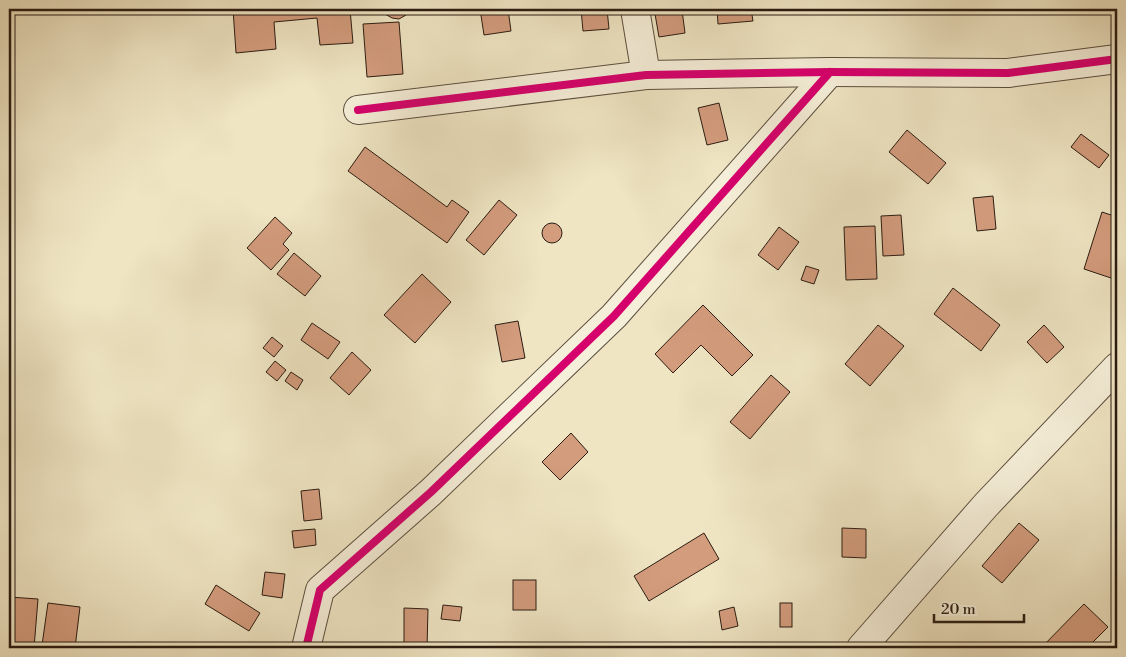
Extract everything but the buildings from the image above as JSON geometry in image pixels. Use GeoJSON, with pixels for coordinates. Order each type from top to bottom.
{"type":"FeatureCollection","features":[{"type":"Feature","properties":{"kind":"street"},"geometry":{"type":"LineString","coordinates":[[635,9],[646,75]]}},
{"type":"Feature","properties":{"kind":"street"},"geometry":{"type":"LineString","coordinates":[[358,110],[646,75],[830,72],[1008,73],[1117,59]]}},
{"type":"Feature","properties":{"kind":"street"},"geometry":{"type":"LineString","coordinates":[[306,648],[320,590],[432,492],[614,316],[830,72]]}},
{"type":"Feature","properties":{"kind":"street"},"geometry":{"type":"LineString","coordinates":[[860,648],[986,505],[1117,367]]}},
{"type":"Feature","properties":{"kind":"cycle path"},"geometry":{"type":"LineString","coordinates":[[358,110],[646,75],[830,72],[1008,73],[1117,59]]}},
{"type":"Feature","properties":{"kind":"cycle path"},"geometry":{"type":"LineString","coordinates":[[306,648],[320,590],[431,492],[614,316],[830,72]]}}]}
